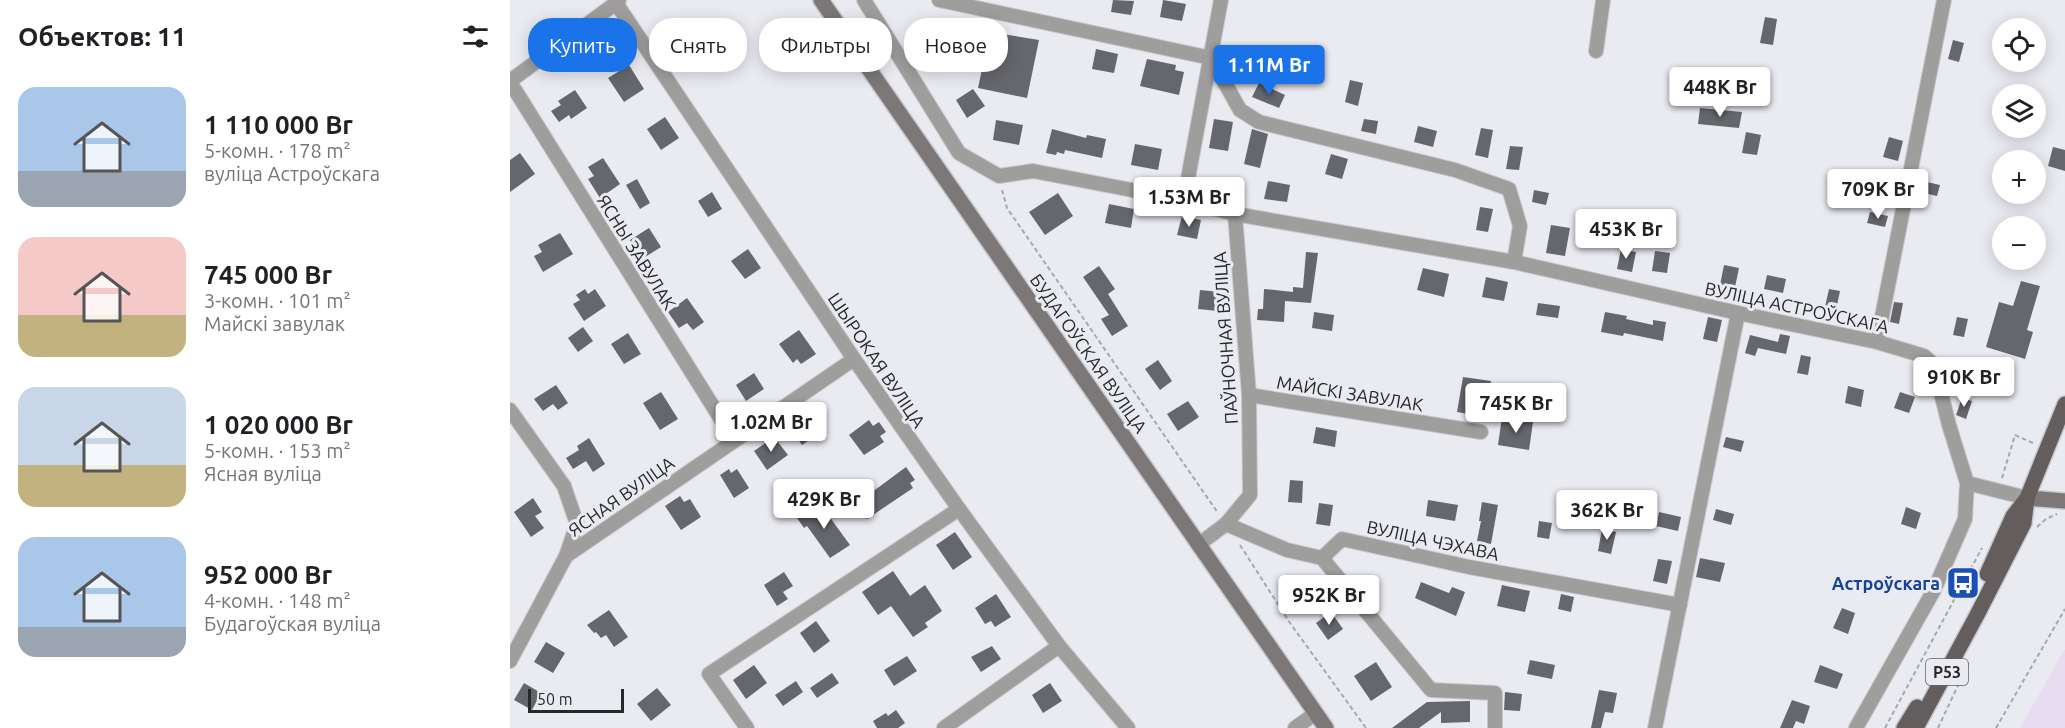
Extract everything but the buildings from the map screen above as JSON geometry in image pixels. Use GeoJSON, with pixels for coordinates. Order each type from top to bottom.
{"type":"FeatureCollection","features":[{"type":"Feature","properties":{"kind":"main road","name":"Р53"},"geometry":{"type":"LineString","coordinates":[[1916,728],[2024,523],[2027,498],[2065,404]]}},
{"type":"Feature","properties":{"kind":"main road","name":"Р53"},"geometry":{"type":"LineString","coordinates":[[1904,728],[1980,590],[2013,516],[2027,498]]}},
{"type":"Feature","properties":{"kind":"street","name":"БУДАГОЎСКАЯ ВУЛІЦА"},"geometry":{"type":"LineString","coordinates":[[821,0],[1326,728]]}},
{"type":"Feature","properties":{"kind":"street"},"geometry":{"type":"LineString","coordinates":[[864,0],[959,153],[999,176],[1033,171],[1184,200],[1235,214]]}},
{"type":"Feature","properties":{"kind":"street"},"geometry":{"type":"LineString","coordinates":[[939,0],[1211,58],[1240,110],[1259,122],[1455,170],[1509,189],[1520,226],[1514,262]]}},
{"type":"Feature","properties":{"kind":"street"},"geometry":{"type":"LineString","coordinates":[[1184,200],[1221,0]]}},
{"type":"Feature","properties":{"kind":"street"},"geometry":{"type":"LineString","coordinates":[[1596,51],[1603,0]]}},
{"type":"Feature","properties":{"kind":"street"},"geometry":{"type":"LineString","coordinates":[[1876,342],[1944,0]]}},
{"type":"Feature","properties":{"kind":"street"},"geometry":{"type":"LineString","coordinates":[[510,82],[618,2]]}},
{"type":"Feature","properties":{"kind":"street","name":"ШЫРОКАЯ ВУЛІЦА"},"geometry":{"type":"LineString","coordinates":[[618,2],[854,359],[959,509],[1059,646],[1128,728]]}},
{"type":"Feature","properties":{"kind":"street","name":"ЯСНЫ ЗАВУЛАК"},"geometry":{"type":"LineString","coordinates":[[510,82],[734,440]]}},
{"type":"Feature","properties":{"kind":"street","name":"ВУЛІЦА АСТРОЎСКАГА"},"geometry":{"type":"LineString","coordinates":[[1235,214],[1514,262],[1876,342],[1924,356],[1934,365],[1967,483]]}},
{"type":"Feature","properties":{"kind":"street","name":"ПАЎНОЧНАЯ ВУЛІЦА"},"geometry":{"type":"LineString","coordinates":[[1226,524],[1250,495],[1249,396],[1235,214]]}},
{"type":"Feature","properties":{"kind":"street"},"geometry":{"type":"LineString","coordinates":[[1655,728],[1738,313]]}},
{"type":"Feature","properties":{"kind":"street","name":"ЯСНАЯ ВУЛІЦА"},"geometry":{"type":"LineString","coordinates":[[510,661],[566,556],[854,359]]}},
{"type":"Feature","properties":{"kind":"street","name":"МАЙСКІ ЗАВУЛАК"},"geometry":{"type":"LineString","coordinates":[[1249,396],[1481,432]]}},
{"type":"Feature","properties":{"kind":"street"},"geometry":{"type":"LineString","coordinates":[[510,410],[515,428],[564,486],[577,524],[566,556]]}},
{"type":"Feature","properties":{"kind":"street"},"geometry":{"type":"LineString","coordinates":[[1856,728],[1934,590],[1965,519],[1967,483],[2027,498],[2065,501]]}},
{"type":"Feature","properties":{"kind":"street"},"geometry":{"type":"LineString","coordinates":[[747,728],[709,674],[959,509]]}},
{"type":"Feature","properties":{"kind":"street"},"geometry":{"type":"LineString","coordinates":[[1198,545],[1226,524],[1287,550],[1322,558],[1431,690],[1495,693],[1495,728]]}},
{"type":"Feature","properties":{"kind":"street","name":"ВУЛІЦА ЧЭХАВА"},"geometry":{"type":"LineString","coordinates":[[1322,558],[1342,539],[1469,567],[1680,605]]}},
{"type":"Feature","properties":{"kind":"street"},"geometry":{"type":"LineString","coordinates":[[944,728],[1059,646]]}},
{"type":"Feature","properties":{"kind":"street"},"geometry":{"type":"LineString","coordinates":[[1295,728],[1316,713]]}},
{"type":"Feature","properties":{"kind":"path"},"geometry":{"type":"LineString","coordinates":[[999,176],[1007,208],[1226,524]]}},
{"type":"Feature","properties":{"kind":"path"},"geometry":{"type":"LineString","coordinates":[[1999,491],[2015,435]]}},
{"type":"Feature","properties":{"kind":"path"},"geometry":{"type":"LineString","coordinates":[[1885,728],[1986,542]]}},
{"type":"Feature","properties":{"kind":"path"},"geometry":{"type":"LineString","coordinates":[[1239,544],[1290,623],[1366,728]]}},
{"type":"Feature","properties":{"kind":"path"},"geometry":{"type":"LineString","coordinates":[[1963,583],[1980,590]]}},
{"type":"Feature","properties":{"kind":"path"},"geometry":{"type":"LineString","coordinates":[[1996,728],[2065,609]]}},
{"type":"Feature","properties":{"kind":"shaded area"},"geometry":{"type":"Polygon","coordinates":[[[2065,649],[2065,728],[2020,728],[2051,673],[2065,649]]]}},
{"type":"Feature","properties":{"kind":"place","name":"Астроўскага"},"geometry":{"type":"Point","coordinates":[1963,583]}}]}
